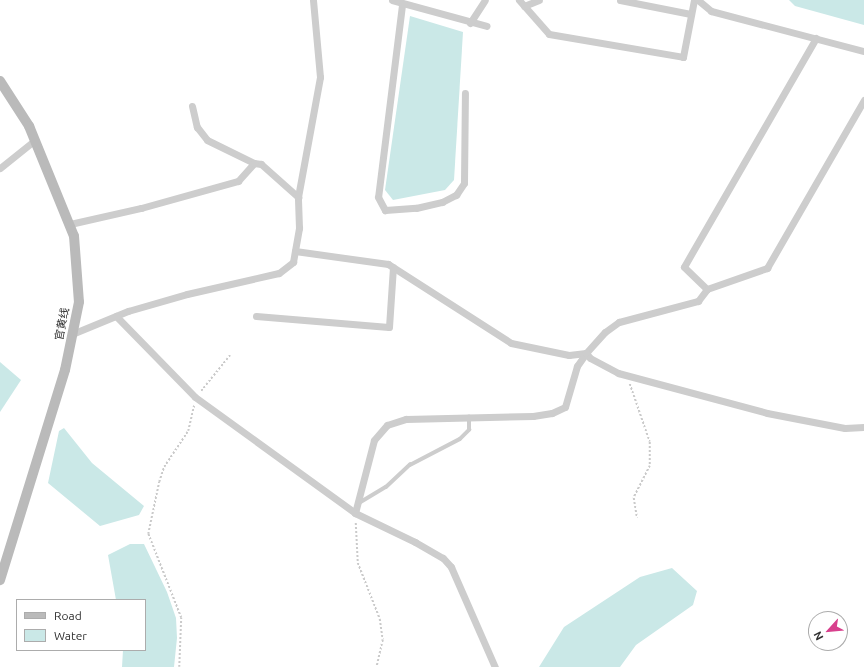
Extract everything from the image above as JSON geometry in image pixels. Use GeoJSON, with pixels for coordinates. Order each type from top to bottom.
{"type":"FeatureCollection","features":[{"type":"Feature","properties":{"kind":"street"},"geometry":{"type":"LineString","coordinates":[[72,334],[116,316],[187,294],[279,273],[293,262],[299,228],[298,197],[320,78],[313,0]]}},
{"type":"Feature","properties":{"kind":"street"},"geometry":{"type":"LineString","coordinates":[[392,0],[402,5],[486,26]]}},
{"type":"Feature","properties":{"kind":"street"},"geometry":{"type":"LineString","coordinates":[[470,23],[485,0]]}},
{"type":"Feature","properties":{"kind":"street"},"geometry":{"type":"LineString","coordinates":[[522,3],[539,0]]}},
{"type":"Feature","properties":{"kind":"street"},"geometry":{"type":"LineString","coordinates":[[620,0],[691,14]]}},
{"type":"Feature","properties":{"kind":"street"},"geometry":{"type":"LineString","coordinates":[[522,3],[549,34],[683,57],[694,0]]}},
{"type":"Feature","properties":{"kind":"street"},"geometry":{"type":"LineString","coordinates":[[698,0],[711,11],[864,51]]}},
{"type":"Feature","properties":{"kind":"street"},"geometry":{"type":"LineString","coordinates":[[402,5],[378,197],[385,210],[416,208],[442,202],[456,195],[464,183],[465,93]]}},
{"type":"Feature","properties":{"kind":"street"},"geometry":{"type":"LineString","coordinates":[[707,289],[684,268],[816,38]]}},
{"type":"Feature","properties":{"kind":"street","name":"官黄线"},"geometry":{"type":"LineString","coordinates":[[0,81],[35,140],[70,224],[74,236],[79,302],[65,370],[0,580]]}},
{"type":"Feature","properties":{"kind":"street"},"geometry":{"type":"LineString","coordinates":[[356,514],[356,505],[374,440],[387,425],[406,419],[533,416],[565,407],[577,366],[586,353],[605,332],[619,322],[698,302],[707,289],[767,268],[864,100]]}},
{"type":"Feature","properties":{"kind":"street"},"geometry":{"type":"LineString","coordinates":[[192,106],[197,127],[207,140],[254,163],[261,164],[298,197]]}},
{"type":"Feature","properties":{"kind":"street"},"geometry":{"type":"LineString","coordinates":[[0,168],[35,140]]}},
{"type":"Feature","properties":{"kind":"street"},"geometry":{"type":"LineString","coordinates":[[70,224],[141,208],[238,181],[254,163]]}},
{"type":"Feature","properties":{"kind":"street"},"geometry":{"type":"LineString","coordinates":[[295,251],[388,264],[511,343],[569,356],[586,353]]}},
{"type":"Feature","properties":{"kind":"street"},"geometry":{"type":"LineString","coordinates":[[256,316],[388,328],[393,267]]}},
{"type":"Feature","properties":{"kind":"street"},"geometry":{"type":"LineString","coordinates":[[116,316],[195,397],[356,514],[415,542],[442,558],[452,567],[495,667]]}},
{"type":"Feature","properties":{"kind":"street"},"geometry":{"type":"LineString","coordinates":[[586,353],[590,358],[626,375],[767,413],[845,428],[864,427]]}},
{"type":"Feature","properties":{"kind":"lane"},"geometry":{"type":"LineString","coordinates":[[356,505],[386,487],[410,465],[460,439],[469,430],[469,417]]}},
{"type":"Feature","properties":{"kind":"path"},"geometry":{"type":"LineString","coordinates":[[179,667],[181,618],[148,534],[158,482],[164,467],[188,431],[195,397],[230,355]]}},
{"type":"Feature","properties":{"kind":"path"},"geometry":{"type":"LineString","coordinates":[[626,375],[650,442],[650,466],[634,498],[637,518]]}},
{"type":"Feature","properties":{"kind":"path"},"geometry":{"type":"LineString","coordinates":[[356,514],[359,544],[358,563],[380,619],[383,640],[377,667]]}},
{"type":"Feature","properties":{"kind":"water"},"geometry":{"type":"Polygon","coordinates":[[[789,0],[864,0],[864,25],[795,6],[789,0]]]}},
{"type":"Feature","properties":{"kind":"water"},"geometry":{"type":"Polygon","coordinates":[[[410,16],[463,32],[454,180],[445,190],[393,200],[385,190],[410,16]]]}},
{"type":"Feature","properties":{"kind":"water"},"geometry":{"type":"Polygon","coordinates":[[[0,362],[21,380],[0,412],[0,362]]]}},
{"type":"Feature","properties":{"kind":"water"},"geometry":{"type":"Polygon","coordinates":[[[64,428],[92,463],[144,506],[139,515],[100,526],[48,483],[59,431],[64,428]]]}},
{"type":"Feature","properties":{"kind":"water"},"geometry":{"type":"Polygon","coordinates":[[[130,544],[144,544],[167,592],[176,618],[177,638],[174,667],[122,667],[123,651],[146,651],[146,599],[116,599],[108,555],[130,544]]]}},
{"type":"Feature","properties":{"kind":"water"},"geometry":{"type":"Polygon","coordinates":[[[672,568],[697,591],[693,605],[636,645],[620,667],[539,667],[564,627],[640,577],[672,568]]]}}]}
